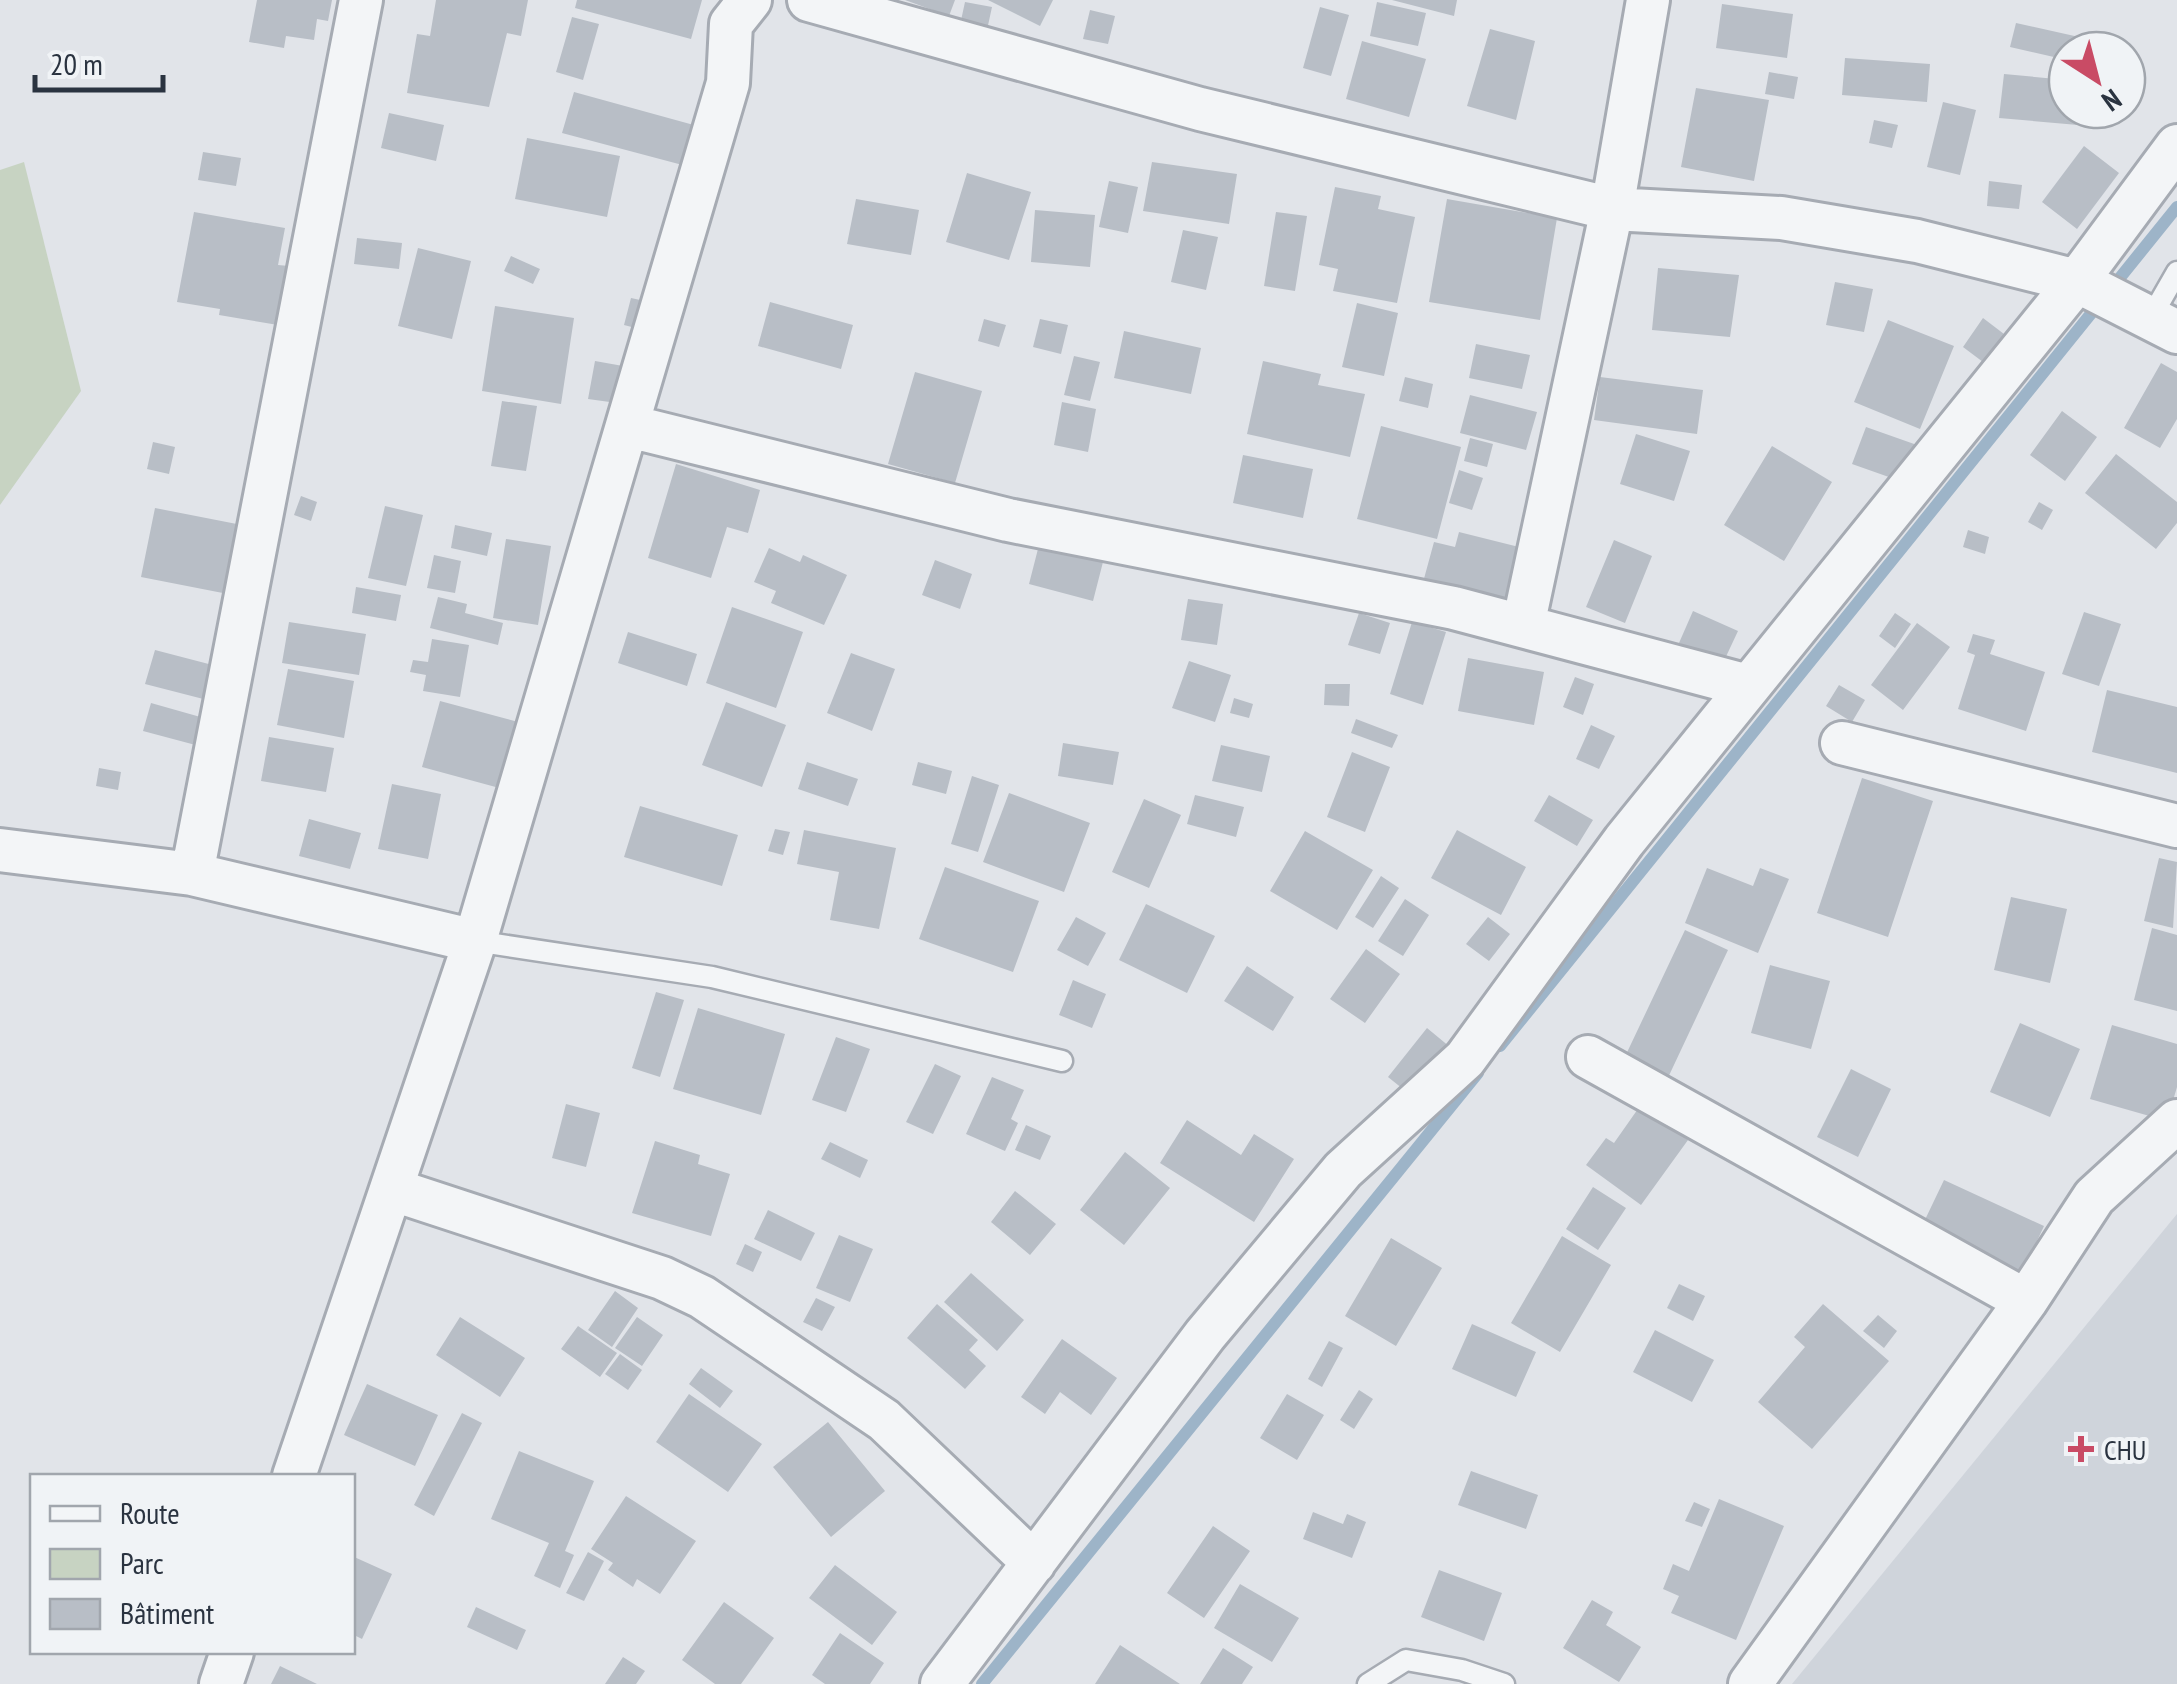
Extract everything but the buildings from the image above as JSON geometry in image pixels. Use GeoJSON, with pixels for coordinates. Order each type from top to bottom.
{"type":"FeatureCollection","features":[{"type":"Feature","properties":{"kind":"street"},"geometry":{"type":"LineString","coordinates":[[192,874],[360,0]]}},
{"type":"Feature","properties":{"kind":"street"},"geometry":{"type":"LineString","coordinates":[[295,1474],[394,1190],[475,941],[728,83],[731,24],[750,0]]}},
{"type":"Feature","properties":{"kind":"street"},"geometry":{"type":"LineString","coordinates":[[809,0],[1200,110],[1612,209],[1781,218],[1917,241],[2076,280],[2154,321]]}},
{"type":"Feature","properties":{"kind":"street"},"geometry":{"type":"LineString","coordinates":[[1522,626],[1612,209],[1648,0]]}},
{"type":"Feature","properties":{"kind":"street"},"geometry":{"type":"LineString","coordinates":[[942,1684],[1205,1335],[1343,1170],[1465,1059],[1624,842],[2076,280],[2177,146]]}},
{"type":"Feature","properties":{"kind":"street"},"geometry":{"type":"LineString","coordinates":[[629,426],[1008,520],[1454,608],[1748,686]]}},
{"type":"Feature","properties":{"kind":"street"},"geometry":{"type":"LineString","coordinates":[[1842,743],[2177,826]]}},
{"type":"Feature","properties":{"kind":"street"},"geometry":{"type":"LineString","coordinates":[[0,850],[192,874],[475,941]]}},
{"type":"Feature","properties":{"kind":"street"},"geometry":{"type":"LineString","coordinates":[[1588,1056],[2026,1301]]}},
{"type":"Feature","properties":{"kind":"street"},"geometry":{"type":"LineString","coordinates":[[1750,1684],[2026,1301],[2094,1197],[2177,1122]]}},
{"type":"Feature","properties":{"kind":"street"},"geometry":{"type":"LineString","coordinates":[[394,1190],[662,1278],[702,1297],[884,1420],[1034,1563]]}},
{"type":"Feature","properties":{"kind":"street"},"geometry":{"type":"LineString","coordinates":[[221,1684],[231,1654]]}},
{"type":"Feature","properties":{"kind":"lane"},"geometry":{"type":"LineString","coordinates":[[2154,321],[2177,272]]}},
{"type":"Feature","properties":{"kind":"lane"},"geometry":{"type":"LineString","coordinates":[[475,941],[712,977],[1062,1061]]}},
{"type":"Feature","properties":{"kind":"lane"},"geometry":{"type":"LineString","coordinates":[[1368,1684],[1406,1660],[1462,1670],[1504,1684]]}},
{"type":"Feature","properties":{"kind":"shaded area","name":"CHU"},"geometry":{"type":"Polygon","coordinates":[[[2177,1214],[2177,1684],[1792,1684],[2177,1214]]]}},
{"type":"Feature","properties":{"kind":"green space"},"geometry":{"type":"Polygon","coordinates":[[[24,162],[81,391],[0,505],[0,170],[24,162]]]}},
{"type":"Feature","properties":{"kind":"waterway"},"geometry":{"type":"LineString","coordinates":[[1500,1046],[2177,207]]}},
{"type":"Feature","properties":{"kind":"waterway"},"geometry":{"type":"LineString","coordinates":[[982,1684],[1478,1073]]}},
{"type":"Feature","properties":{"kind":"place","name":"CHU"},"geometry":{"type":"Point","coordinates":[2081,1449]}}]}
